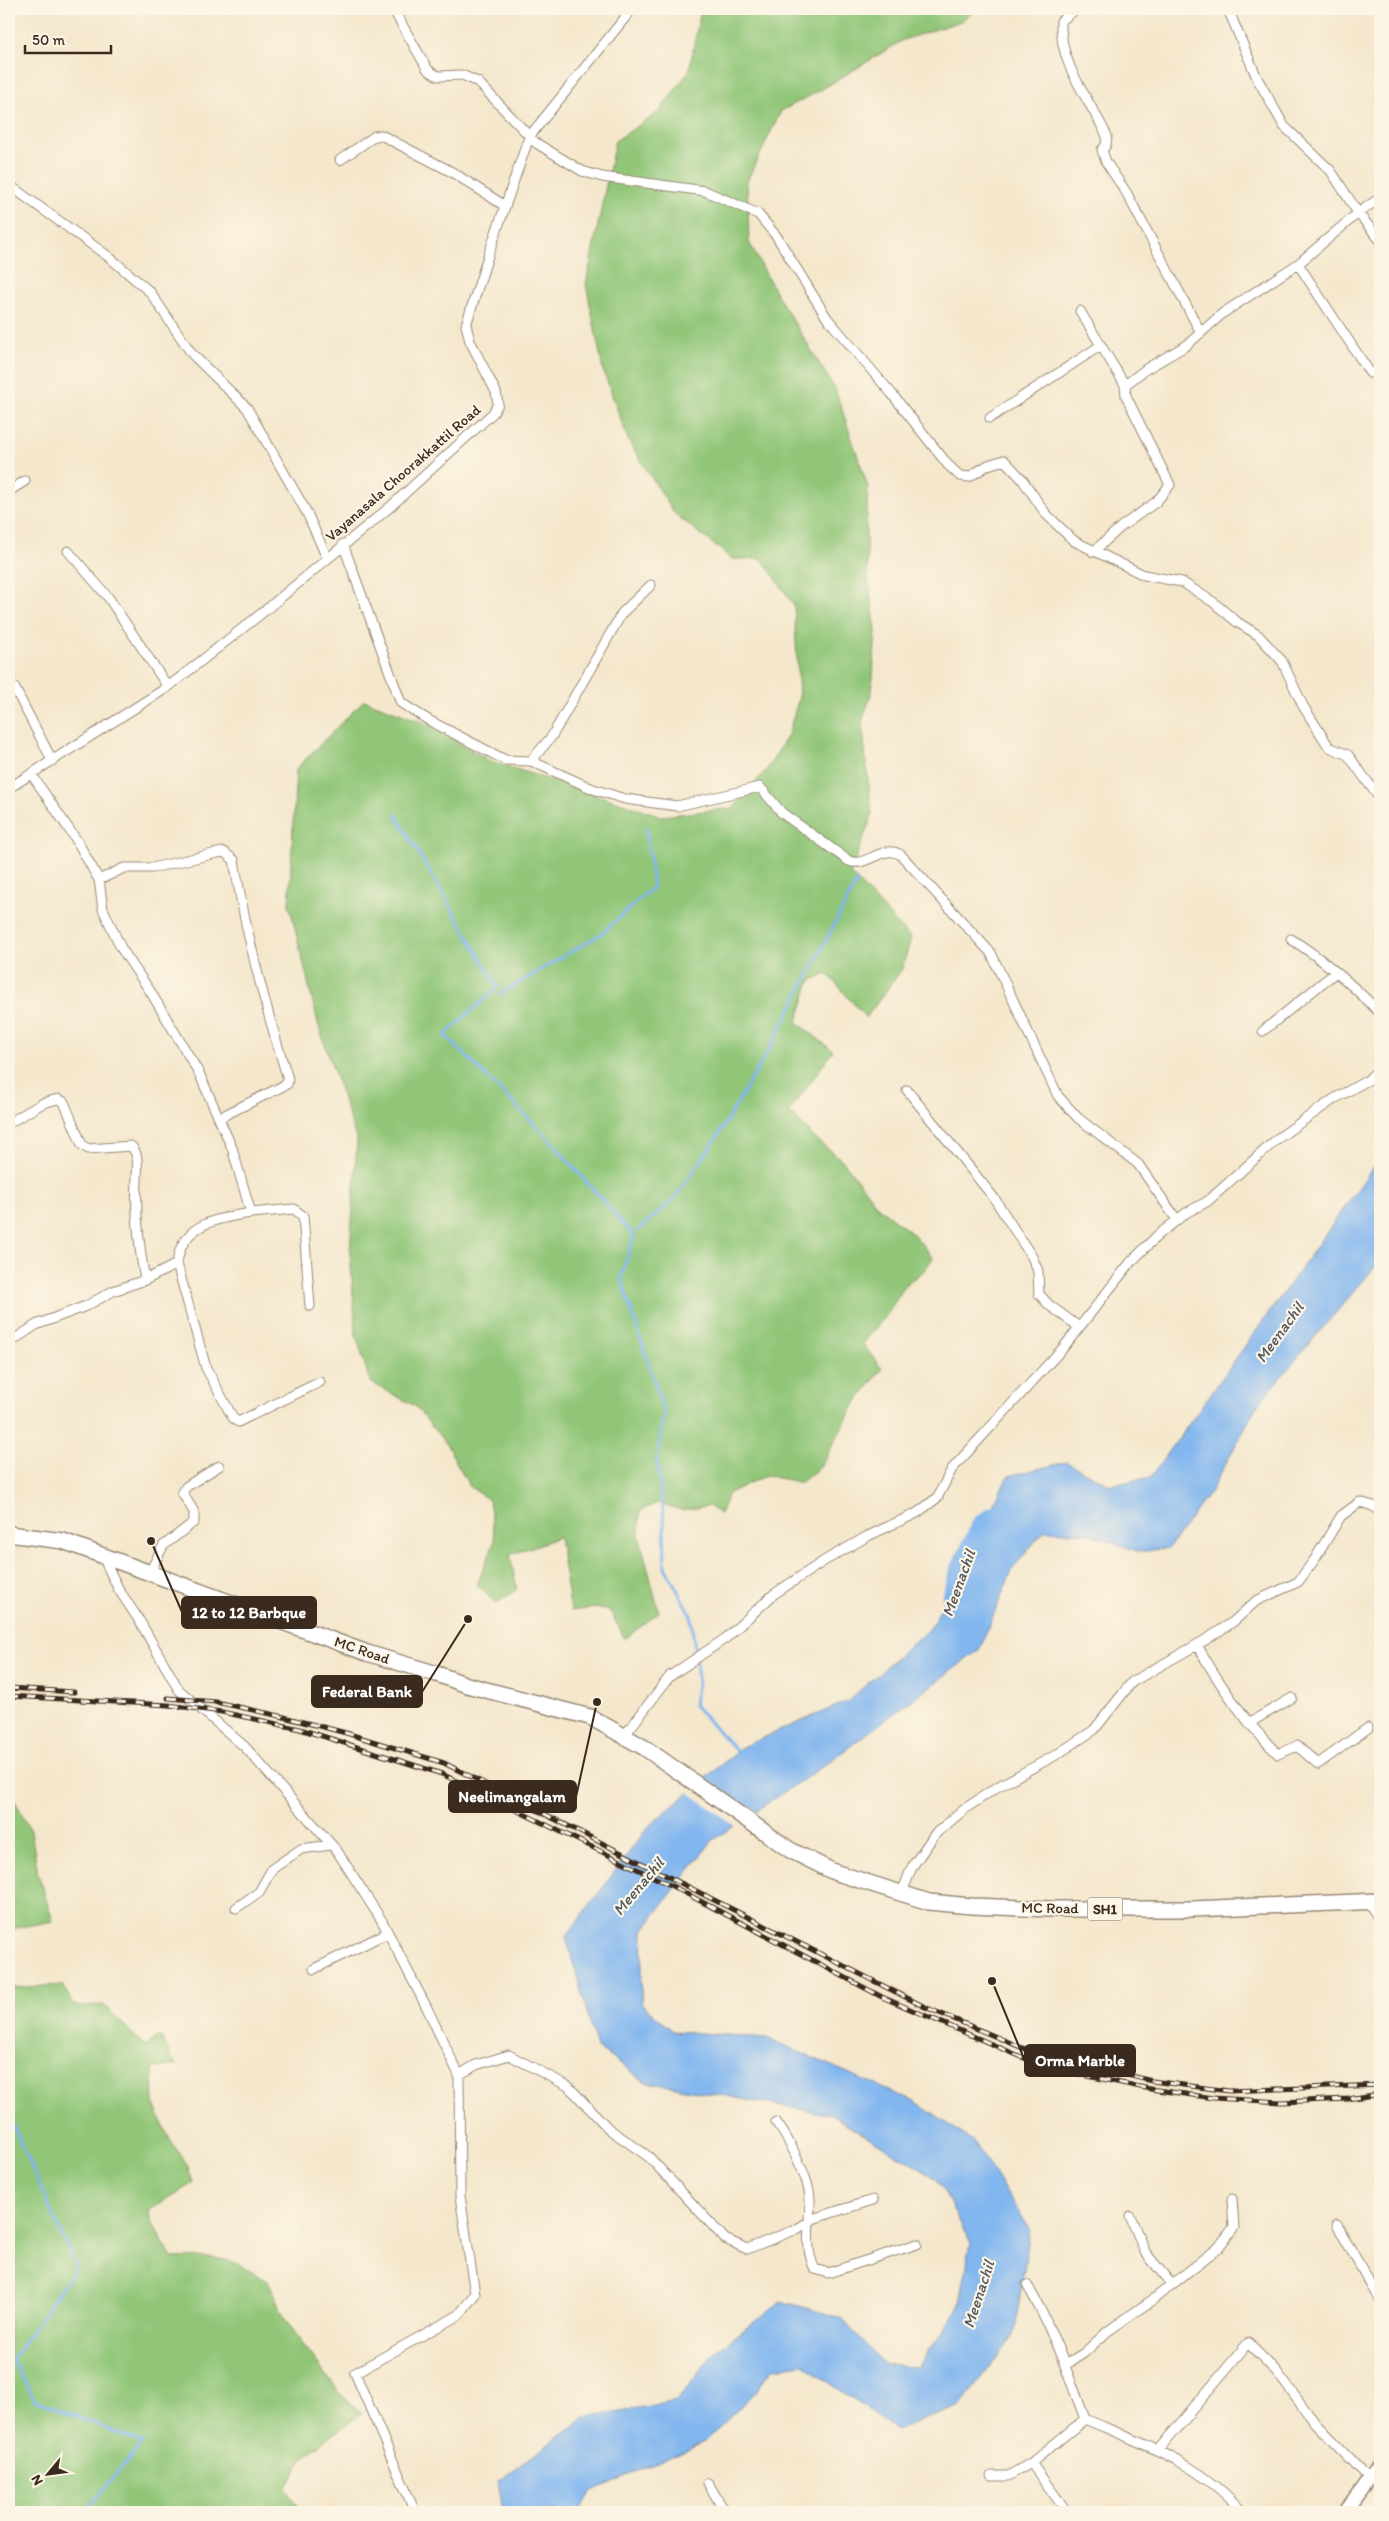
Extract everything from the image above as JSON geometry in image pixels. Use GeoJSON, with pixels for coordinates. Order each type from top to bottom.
{"type":"FeatureCollection","features":[{"type":"Feature","properties":{"kind":"main road","name":"MC Road"},"geometry":{"type":"LineString","coordinates":[[9,1534],[63,1541],[102,1553],[367,1653],[467,1685],[590,1717],[624,1735],[790,1850],[834,1872],[901,1895],[929,1902],[971,1906],[1052,1909],[1193,1909],[1374,1901]]}},
{"type":"Feature","properties":{"kind":"street"},"geometry":{"type":"LineString","coordinates":[[393,9],[428,70],[438,76],[462,75],[478,82],[529,137],[582,171],[602,177],[705,191],[758,214],[777,237],[827,318],[892,394],[948,465],[960,476],[969,477],[988,465],[1004,460],[1022,479],[1046,514],[1074,541],[1093,552],[1144,575],[1182,582],[1258,635],[1282,661],[1303,706],[1330,747],[1348,755],[1380,799]]}},
{"type":"Feature","properties":{"kind":"street","name":"Vayanasala Choorakkattil Road"},"geometry":{"type":"LineString","coordinates":[[9,788],[168,687],[262,613],[390,507],[493,413],[498,404],[496,392],[470,341],[466,325],[505,206],[529,137],[632,9]]}},
{"type":"Feature","properties":{"kind":"street"},"geometry":{"type":"LineString","coordinates":[[1076,9],[1061,21],[1063,45],[1071,71],[1107,136],[1106,145],[1102,150],[1106,162],[1126,192],[1201,332]]}},
{"type":"Feature","properties":{"kind":"street"},"geometry":{"type":"LineString","coordinates":[[1228,9],[1257,78],[1284,126],[1331,171],[1358,213],[1380,240]]}},
{"type":"Feature","properties":{"kind":"street"},"geometry":{"type":"LineString","coordinates":[[340,160],[375,136],[381,135],[452,172],[505,206]]}},
{"type":"Feature","properties":{"kind":"street"},"geometry":{"type":"LineString","coordinates":[[9,186],[109,257],[150,292],[192,354],[247,408],[307,513],[327,558]]}},
{"type":"Feature","properties":{"kind":"street"},"geometry":{"type":"LineString","coordinates":[[1125,385],[1146,369],[1187,344],[1224,313],[1298,264],[1358,213],[1380,198]]}},
{"type":"Feature","properties":{"kind":"street"},"geometry":{"type":"LineString","coordinates":[[1298,264],[1370,373]]}},
{"type":"Feature","properties":{"kind":"street"},"geometry":{"type":"LineString","coordinates":[[1080,311],[1125,385],[1126,396],[1170,485],[1156,502],[1122,526],[1093,552]]}},
{"type":"Feature","properties":{"kind":"street"},"geometry":{"type":"LineString","coordinates":[[990,418],[1100,346]]}},
{"type":"Feature","properties":{"kind":"street"},"geometry":{"type":"LineString","coordinates":[[9,491],[25,481]]}},
{"type":"Feature","properties":{"kind":"street"},"geometry":{"type":"LineString","coordinates":[[343,544],[401,703],[430,721],[505,760],[531,762],[593,789],[625,799],[677,806],[760,788],[782,813],[849,860],[860,862],[888,851],[901,854],[991,953],[1058,1096],[1078,1118],[1138,1164],[1177,1220]]}},
{"type":"Feature","properties":{"kind":"street"},"geometry":{"type":"LineString","coordinates":[[68,551],[108,597],[168,687]]}},
{"type":"Feature","properties":{"kind":"street"},"geometry":{"type":"LineString","coordinates":[[531,762],[552,736],[622,613],[651,585]]}},
{"type":"Feature","properties":{"kind":"street"},"geometry":{"type":"LineString","coordinates":[[14,687],[52,760]]}},
{"type":"Feature","properties":{"kind":"street"},"geometry":{"type":"LineString","coordinates":[[32,775],[77,842],[99,880],[103,909],[122,948],[199,1073],[232,1148],[251,1213]]}},
{"type":"Feature","properties":{"kind":"street"},"geometry":{"type":"LineString","coordinates":[[99,880],[124,868],[152,868],[217,853],[224,852],[234,860],[243,915],[258,976],[288,1079],[287,1084],[219,1118]]}},
{"type":"Feature","properties":{"kind":"street"},"geometry":{"type":"LineString","coordinates":[[1291,939],[1318,956],[1380,1013]]}},
{"type":"Feature","properties":{"kind":"street"},"geometry":{"type":"LineString","coordinates":[[1263,1031],[1336,972]]}},
{"type":"Feature","properties":{"kind":"street"},"geometry":{"type":"LineString","coordinates":[[624,1735],[659,1688],[688,1662],[726,1638],[774,1594],[792,1581],[868,1536],[917,1512],[937,1498],[952,1469],[1063,1348],[1144,1248],[1177,1220],[1208,1201],[1277,1139],[1334,1099],[1368,1080],[1380,1070]]}},
{"type":"Feature","properties":{"kind":"street"},"geometry":{"type":"LineString","coordinates":[[906,1090],[994,1198],[1032,1257],[1038,1272],[1039,1294],[1049,1305],[1079,1327]]}},
{"type":"Feature","properties":{"kind":"street"},"geometry":{"type":"LineString","coordinates":[[9,1123],[43,1103],[58,1099],[64,1102],[82,1145],[88,1149],[131,1146],[135,1150],[138,1158],[136,1203],[145,1280]]}},
{"type":"Feature","properties":{"kind":"street"},"geometry":{"type":"LineString","coordinates":[[310,1306],[303,1216],[294,1209],[251,1213],[205,1223],[189,1234],[178,1252],[177,1264],[206,1368],[233,1418],[238,1422],[320,1382]]}},
{"type":"Feature","properties":{"kind":"street"},"geometry":{"type":"LineString","coordinates":[[9,1343],[36,1325],[86,1306],[113,1291],[145,1280],[177,1264]]}},
{"type":"Feature","properties":{"kind":"street"},"geometry":{"type":"LineString","coordinates":[[150,1572],[163,1546],[194,1522],[194,1512],[182,1492],[187,1486],[219,1466]]}},
{"type":"Feature","properties":{"kind":"street"},"geometry":{"type":"LineString","coordinates":[[901,1895],[912,1867],[935,1834],[997,1787],[1056,1755],[1094,1730],[1132,1682],[1233,1622],[1256,1601],[1298,1582],[1315,1560],[1340,1516],[1360,1502],[1373,1506],[1380,1512]]}},
{"type":"Feature","properties":{"kind":"street"},"geometry":{"type":"LineString","coordinates":[[102,1553],[119,1590],[139,1620],[179,1690],[245,1747],[332,1845],[382,1921],[459,2075],[460,2196],[475,2294],[459,2315],[355,2373],[416,2512]]}},
{"type":"Feature","properties":{"kind":"street"},"geometry":{"type":"LineString","coordinates":[[1197,1645],[1214,1676],[1249,1723],[1278,1754],[1297,1746],[1318,1764],[1368,1728]]}},
{"type":"Feature","properties":{"kind":"street"},"geometry":{"type":"LineString","coordinates":[[1249,1723],[1292,1698]]}},
{"type":"Feature","properties":{"kind":"street"},"geometry":{"type":"LineString","coordinates":[[236,1908],[259,1892],[272,1869],[300,1849],[332,1845]]}},
{"type":"Feature","properties":{"kind":"street"},"geometry":{"type":"LineString","coordinates":[[1374,1901],[1380,1921]]}},
{"type":"Feature","properties":{"kind":"street"},"geometry":{"type":"LineString","coordinates":[[314,1969],[387,1933]]}},
{"type":"Feature","properties":{"kind":"street"},"geometry":{"type":"LineString","coordinates":[[459,2075],[476,2065],[509,2055],[568,2086],[609,2129],[649,2157],[725,2239],[748,2250],[815,2218],[873,2200]]}},
{"type":"Feature","properties":{"kind":"street"},"geometry":{"type":"LineString","coordinates":[[776,2122],[790,2142],[798,2165],[806,2179],[810,2199],[808,2222],[810,2260],[815,2269],[828,2273],[917,2244]]}},
{"type":"Feature","properties":{"kind":"street"},"geometry":{"type":"LineString","coordinates":[[1064,2366],[1084,2353],[1108,2331],[1172,2285],[1218,2248],[1234,2227],[1232,2198]]}},
{"type":"Feature","properties":{"kind":"street"},"geometry":{"type":"LineString","coordinates":[[1130,2216],[1146,2252],[1172,2285]]}},
{"type":"Feature","properties":{"kind":"street"},"geometry":{"type":"LineString","coordinates":[[1337,2225],[1380,2301]]}},
{"type":"Feature","properties":{"kind":"street"},"geometry":{"type":"LineString","coordinates":[[1027,2286],[1039,2305],[1085,2420],[1158,2450],[1217,2485],[1242,2512]]}},
{"type":"Feature","properties":{"kind":"street"},"geometry":{"type":"LineString","coordinates":[[1158,2450],[1248,2343],[1276,2371],[1324,2434],[1370,2480]]}},
{"type":"Feature","properties":{"kind":"street"},"geometry":{"type":"LineString","coordinates":[[992,2476],[1008,2476],[1031,2463],[1085,2420]]}},
{"type":"Feature","properties":{"kind":"street"},"geometry":{"type":"LineString","coordinates":[[1031,2463],[1067,2512]]}},
{"type":"Feature","properties":{"kind":"street"},"geometry":{"type":"LineString","coordinates":[[1346,2512],[1380,2464]]}},
{"type":"Feature","properties":{"kind":"street"},"geometry":{"type":"LineString","coordinates":[[708,2482],[725,2512]]}},
{"type":"Feature","properties":{"kind":"green space"},"geometry":{"type":"Polygon","coordinates":[[[701,9],[976,9],[961,21],[903,40],[819,91],[781,111],[747,181],[749,242],[776,293],[835,389],[868,487],[866,533],[868,578],[876,630],[872,691],[862,722],[872,816],[850,873],[911,938],[902,969],[866,1018],[827,973],[810,981],[797,1022],[833,1051],[789,1112],[820,1143],[843,1161],[878,1207],[914,1235],[933,1258],[924,1271],[907,1283],[885,1317],[863,1344],[882,1369],[855,1404],[820,1467],[800,1483],[766,1475],[729,1493],[720,1514],[709,1506],[682,1510],[657,1503],[640,1511],[639,1535],[659,1612],[625,1639],[610,1611],[595,1608],[571,1611],[559,1537],[510,1555],[517,1589],[496,1604],[477,1585],[495,1540],[489,1500],[469,1486],[447,1445],[415,1406],[370,1382],[356,1335],[350,1252],[357,1141],[319,1027],[289,904],[296,769],[364,700],[423,722],[488,760],[662,816],[733,808],[768,768],[788,735],[799,698],[794,605],[762,559],[732,559],[674,513],[629,442],[603,370],[586,284],[615,141],[659,112],[689,71],[701,9]]]}},
{"type":"Feature","properties":{"kind":"green space"},"geometry":{"type":"Polygon","coordinates":[[[9,1796],[14,1799],[31,1831],[38,1874],[53,1921],[11,1929],[9,1941],[9,1796]]]}},
{"type":"Feature","properties":{"kind":"green space"},"geometry":{"type":"Polygon","coordinates":[[[63,1985],[74,2006],[104,2005],[145,2046],[160,2036],[176,2065],[153,2068],[154,2105],[170,2140],[187,2164],[193,2183],[148,2211],[157,2232],[172,2258],[211,2257],[234,2262],[268,2281],[285,2319],[338,2391],[362,2413],[303,2458],[286,2488],[302,2512],[9,2512],[9,1988],[63,1985]]]}},
{"type":"Feature","properties":{"kind":"water"},"geometry":{"type":"Polygon","coordinates":[[[1380,1158],[1380,1261],[1257,1405],[1211,1491],[1169,1548],[1139,1552],[1088,1533],[1044,1531],[1013,1568],[979,1650],[829,1762],[712,1841],[643,1930],[641,2003],[673,2031],[767,2038],[915,2102],[974,2142],[1030,2230],[1014,2336],[960,2406],[896,2430],[803,2364],[773,2368],[755,2393],[704,2442],[592,2491],[577,2512],[503,2512],[498,2481],[586,2417],[677,2401],[714,2353],[781,2301],[842,2318],[885,2365],[918,2367],[959,2308],[971,2243],[937,2179],[832,2115],[646,2082],[597,2048],[566,1937],[648,1827],[742,1747],[848,1701],[931,1627],[1008,1476],[1066,1462],[1111,1485],[1151,1477],[1380,1158]]]}},
{"type":"Feature","properties":{"kind":"pier"},"geometry":{"type":"Polygon","coordinates":[[[701,1779],[754,1816],[737,1827],[686,1791],[701,1779]]]}},
{"type":"Feature","properties":{"kind":"waterway"},"geometry":{"type":"LineString","coordinates":[[396,815],[498,987],[445,1035],[547,1137],[634,1236],[621,1278],[664,1412],[657,1462],[664,1520],[665,1567],[691,1616],[698,1680],[694,1705],[739,1754]]}},
{"type":"Feature","properties":{"kind":"waterway"},"geometry":{"type":"LineString","coordinates":[[500,994],[601,934],[653,887],[646,827]]}},
{"type":"Feature","properties":{"kind":"waterway"},"geometry":{"type":"LineString","coordinates":[[637,1231],[675,1198],[719,1134],[773,1043],[857,881]]}},
{"type":"Feature","properties":{"kind":"waterway","name":"Meenachil"},"geometry":{"type":"LineString","coordinates":[[952,1595],[960,1571],[982,1524],[1008,1508]]}},
{"type":"Feature","properties":{"kind":"waterway"},"geometry":{"type":"LineString","coordinates":[[9,2116],[76,2267],[12,2360],[35,2400],[142,2443],[85,2512]]}},
{"type":"Feature","properties":{"kind":"railway"},"geometry":{"type":"LineString","coordinates":[[9,1688],[74,1692]]}},
{"type":"Feature","properties":{"kind":"railway"},"geometry":{"type":"LineString","coordinates":[[9,1696],[168,1705],[222,1712],[300,1729],[442,1774],[672,1886],[882,1997],[1024,2058],[1088,2076],[1150,2089],[1213,2098],[1281,2102],[1348,2099],[1380,2094]]}},
{"type":"Feature","properties":{"kind":"railway"},"geometry":{"type":"LineString","coordinates":[[168,1698],[216,1702],[280,1716],[346,1733],[444,1763],[925,2007],[1030,2051],[1152,2081],[1229,2091],[1380,2085]]}},
{"type":"Feature","properties":{"kind":"place","name":"12 to 12 Barbque"},"geometry":{"type":"Point","coordinates":[151,1541]}},
{"type":"Feature","properties":{"kind":"place","name":"Federal Bank"},"geometry":{"type":"Point","coordinates":[468,1619]}},
{"type":"Feature","properties":{"kind":"place","name":"Neelimangalam"},"geometry":{"type":"Point","coordinates":[597,1702]}},
{"type":"Feature","properties":{"kind":"place","name":"Orma Marble"},"geometry":{"type":"Point","coordinates":[992,1981]}}]}
